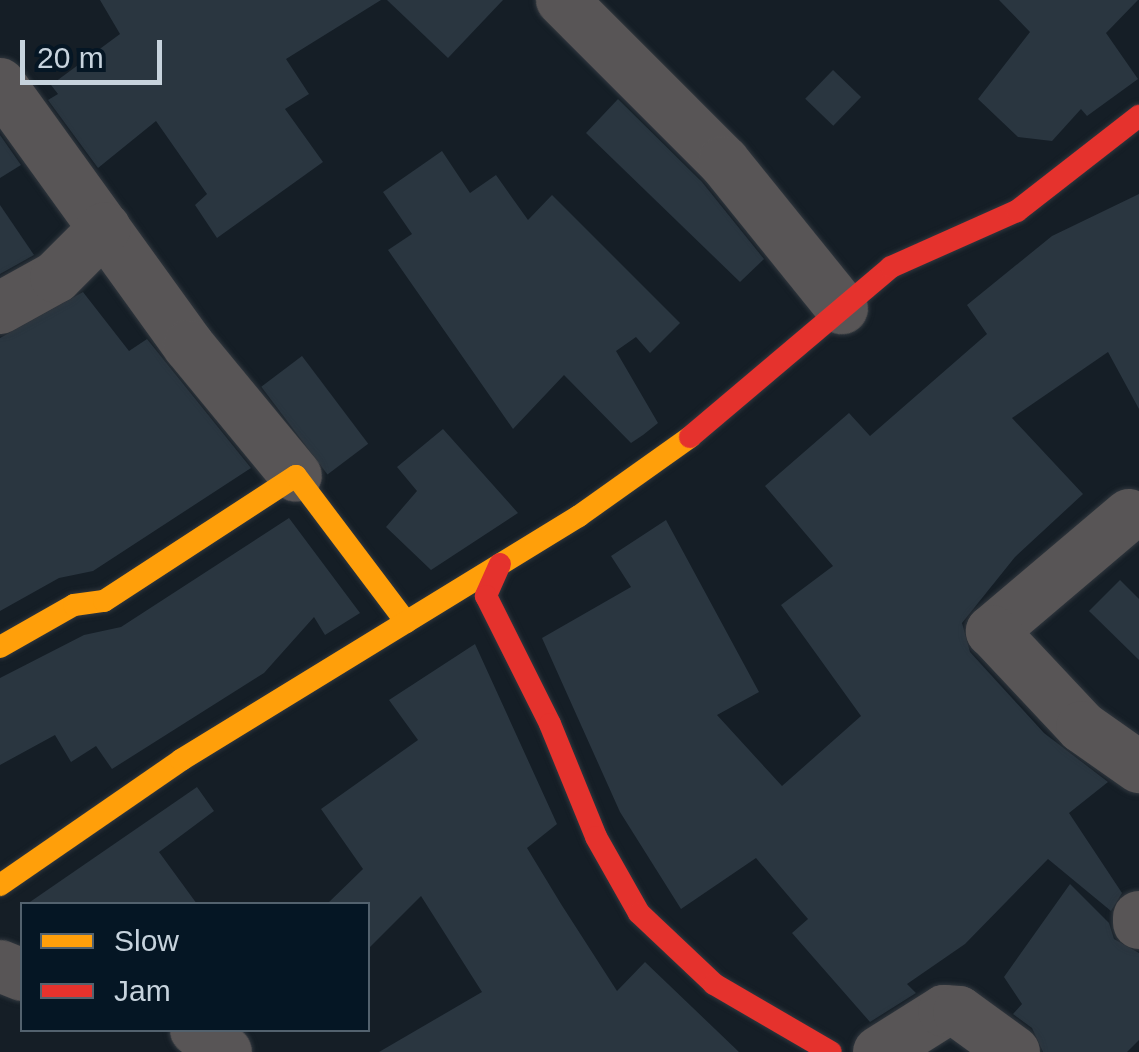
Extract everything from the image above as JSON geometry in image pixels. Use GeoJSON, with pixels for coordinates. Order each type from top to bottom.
{"type":"FeatureCollection","features":[{"type":"Feature","properties":{"kind":"street"},"geometry":{"type":"LineString","coordinates":[[562,0],[724,162],[842,308]]}},
{"type":"Feature","properties":{"kind":"street"},"geometry":{"type":"LineString","coordinates":[[0,84],[188,346],[296,476],[406,622]]}},
{"type":"Feature","properties":{"kind":"street"},"geometry":{"type":"LineString","coordinates":[[0,885],[181,760],[662,460],[890,266],[1017,212],[1139,116]]}},
{"type":"Feature","properties":{"kind":"street"},"geometry":{"type":"LineString","coordinates":[[0,308],[56,277],[105,228]]}},
{"type":"Feature","properties":{"kind":"street"},"geometry":{"type":"LineString","coordinates":[[0,648],[74,605],[104,601],[296,476]]}},
{"type":"Feature","properties":{"kind":"street"},"geometry":{"type":"LineString","coordinates":[[1128,515],[992,630],[1082,727],[1138,764]]}},
{"type":"Feature","properties":{"kind":"street"},"geometry":{"type":"LineString","coordinates":[[500,564],[486,596],[550,724],[596,837],[639,913],[714,984],[830,1052]]}},
{"type":"Feature","properties":{"kind":"street"},"geometry":{"type":"LineString","coordinates":[[879,1052],[944,1010],[959,1012],[1014,1052]]}},
{"type":"Feature","properties":{"kind":"street"},"geometry":{"type":"LineString","coordinates":[[199,1032],[226,1052]]}},
{"type":"Feature","properties":{"kind":"building"},"geometry":{"type":"Polygon","coordinates":[[[100,0],[381,0],[286,59],[309,94],[285,109],[323,162],[217,238],[195,205],[207,194],[156,121],[98,168],[48,100],[58,94],[51,85],[120,34],[100,0]]]}},
{"type":"Feature","properties":{"kind":"building"},"geometry":{"type":"Polygon","coordinates":[[[387,0],[503,0],[448,58],[387,0]]]}},
{"type":"Feature","properties":{"kind":"building"},"geometry":{"type":"Polygon","coordinates":[[[999,0],[1138,0],[1106,33],[1138,79],[1087,116],[1081,109],[1052,141],[1018,137],[978,99],[1030,32],[999,0]]]}},
{"type":"Feature","properties":{"kind":"building"},"geometry":{"type":"Polygon","coordinates":[[[833,70],[861,97],[833,126],[805,99],[833,70]]]}},
{"type":"Feature","properties":{"kind":"building"},"geometry":{"type":"Polygon","coordinates":[[[618,99],[702,182],[764,259],[740,282],[586,133],[618,99]]]}},
{"type":"Feature","properties":{"kind":"building"},"geometry":{"type":"Polygon","coordinates":[[[0,135],[21,165],[0,178],[0,135]]]}},
{"type":"Feature","properties":{"kind":"building"},"geometry":{"type":"Polygon","coordinates":[[[442,151],[470,193],[496,175],[528,220],[552,195],[680,323],[650,353],[636,337],[616,351],[658,423],[643,435],[631,443],[564,375],[513,429],[388,250],[412,234],[383,192],[442,151]]]}},
{"type":"Feature","properties":{"kind":"building"},"geometry":{"type":"Polygon","coordinates":[[[1139,194],[1139,409],[1108,352],[1012,418],[1083,494],[1015,557],[962,623],[970,652],[1044,733],[1108,782],[1069,813],[1122,893],[1111,911],[1048,859],[965,944],[907,984],[916,993],[870,1022],[792,933],[808,919],[756,858],[681,909],[620,812],[542,638],[631,587],[611,556],[666,520],[759,692],[717,715],[782,786],[861,716],[781,605],[833,566],[765,486],[849,413],[870,436],[987,334],[967,305],[1052,236],[1139,194]]]}},
{"type":"Feature","properties":{"kind":"building"},"geometry":{"type":"Polygon","coordinates":[[[0,205],[34,255],[0,274],[0,205]]]}},
{"type":"Feature","properties":{"kind":"building"},"geometry":{"type":"Polygon","coordinates":[[[83,292],[129,351],[147,339],[251,468],[93,571],[59,578],[0,611],[0,338],[83,292]]]}},
{"type":"Feature","properties":{"kind":"building"},"geometry":{"type":"Polygon","coordinates":[[[302,356],[368,444],[327,475],[261,387],[302,356]]]}},
{"type":"Feature","properties":{"kind":"building"},"geometry":{"type":"Polygon","coordinates":[[[443,429],[518,513],[431,570],[386,527],[417,491],[397,467],[443,429]]]}},
{"type":"Feature","properties":{"kind":"building"},"geometry":{"type":"Polygon","coordinates":[[[289,518],[360,613],[325,635],[314,617],[264,673],[112,769],[96,746],[71,762],[55,735],[0,765],[0,678],[84,635],[121,627],[289,518]]]}},
{"type":"Feature","properties":{"kind":"building"},"geometry":{"type":"Polygon","coordinates":[[[1120,580],[1139,599],[1139,660],[1089,611],[1120,580]]]}},
{"type":"Feature","properties":{"kind":"building"},"geometry":{"type":"Polygon","coordinates":[[[475,644],[557,824],[527,848],[617,991],[645,962],[739,1052],[379,1052],[482,992],[421,896],[370,947],[370,902],[329,902],[363,869],[321,809],[418,740],[389,700],[475,644]]]}},
{"type":"Feature","properties":{"kind":"building"},"geometry":{"type":"Polygon","coordinates":[[[197,787],[214,811],[159,852],[196,902],[30,902],[197,787]]]}},
{"type":"Feature","properties":{"kind":"building"},"geometry":{"type":"Polygon","coordinates":[[[1070,884],[1109,923],[1114,939],[1139,953],[1139,1040],[1127,1052],[1043,1052],[1032,1028],[1013,1014],[1022,1004],[1004,977],[1070,884]]]}},
{"type":"Feature","properties":{"kind":"traffic: slow"},"geometry":{"type":"LineString","coordinates":[[0,885],[181,760],[579,516],[690,437]]}},
{"type":"Feature","properties":{"kind":"traffic: slow"},"geometry":{"type":"LineString","coordinates":[[0,647],[74,605],[104,601],[296,476],[406,622]]}},
{"type":"Feature","properties":{"kind":"traffic: jam"},"geometry":{"type":"LineString","coordinates":[[690,437],[891,267],[1017,211],[1139,116]]}},
{"type":"Feature","properties":{"kind":"traffic: jam"},"geometry":{"type":"LineString","coordinates":[[500,564],[486,596],[550,724],[596,837],[639,913],[714,984],[831,1052]]}}]}
